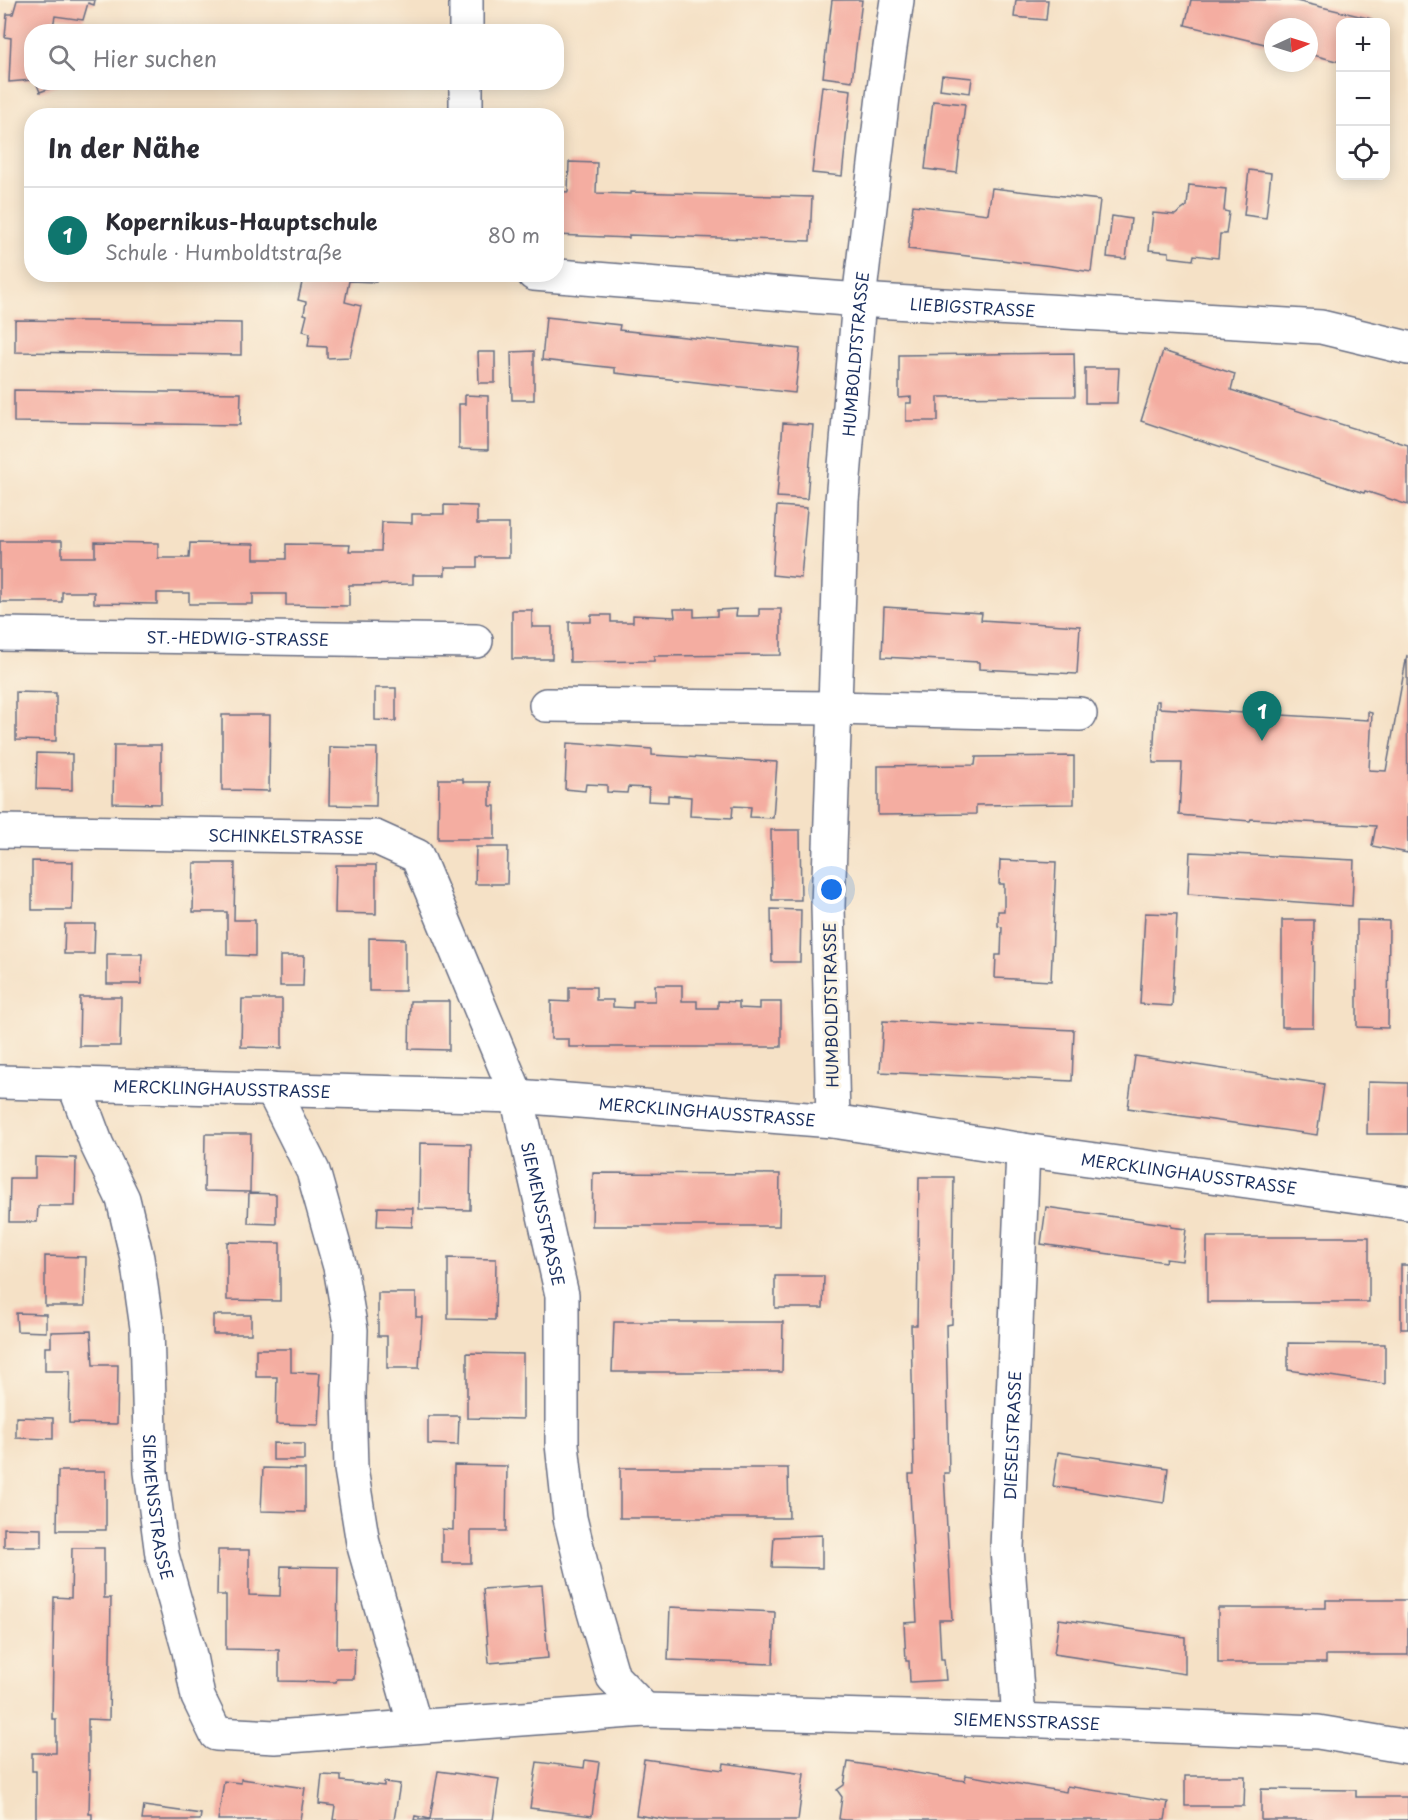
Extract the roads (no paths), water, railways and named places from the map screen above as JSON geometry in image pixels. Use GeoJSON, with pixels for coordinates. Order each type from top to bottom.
{"type":"FeatureCollection","features":[{"type":"Feature","properties":{"kind":"street"},"geometry":{"type":"LineString","coordinates":[[466,0],[466,24]]}},
{"type":"Feature","properties":{"kind":"street","name":"HUMBOLDTSTRASSE"},"geometry":{"type":"LineString","coordinates":[[832,1121],[828,906],[842,501],[859,300],[884,88],[897,0]]}},
{"type":"Feature","properties":{"kind":"street"},"geometry":{"type":"LineString","coordinates":[[466,90],[466,108]]}},
{"type":"Feature","properties":{"kind":"street","name":"LIEBIGSTRASSE"},"geometry":{"type":"LineString","coordinates":[[564,276],[859,300],[1321,327],[1408,348]]}},
{"type":"Feature","properties":{"kind":"street","name":"ST.-HEDWIG-STRASSE"},"geometry":{"type":"LineString","coordinates":[[0,634],[476,641]]}},
{"type":"Feature","properties":{"kind":"street"},"geometry":{"type":"LineString","coordinates":[[546,705],[834,708],[1080,714]]}},
{"type":"Feature","properties":{"kind":"street","name":"SCHINKELSTRASSE"},"geometry":{"type":"LineString","coordinates":[[0,831],[375,837],[417,856],[517,1096]]}},
{"type":"Feature","properties":{"kind":"street","name":"MERCKLINGHAUSSTRASSE"},"geometry":{"type":"LineString","coordinates":[[0,1083],[517,1096],[832,1121],[1408,1203]]}},
{"type":"Feature","properties":{"kind":"street","name":"SIEMENSSTRASSE"},"geometry":{"type":"LineString","coordinates":[[74,1084],[97,1145],[123,1199],[136,1258],[147,1328],[151,1472],[162,1556],[189,1651],[198,1697],[216,1734],[275,1737],[645,1710],[1019,1720],[1318,1732],[1408,1747]]}},
{"type":"Feature","properties":{"kind":"street"},"geometry":{"type":"LineString","coordinates":[[272,1089],[313,1171],[340,1267],[351,1330],[349,1395],[351,1468],[354,1490],[363,1543],[415,1726]]}},
{"type":"Feature","properties":{"kind":"street","name":"SIEMENSSTRASSE"},"geometry":{"type":"LineString","coordinates":[[517,1096],[562,1295],[562,1444],[570,1518],[587,1588],[613,1677],[645,1710]]}},
{"type":"Feature","properties":{"kind":"street","name":"DIESELSTRASSE"},"geometry":{"type":"LineString","coordinates":[[1019,1720],[1007,1549],[1023,1150]]}},
{"type":"Feature","properties":{"kind":"place","name":"Kopernikus-Hauptschule"},"geometry":{"type":"Point","coordinates":[1262,741]}}]}
